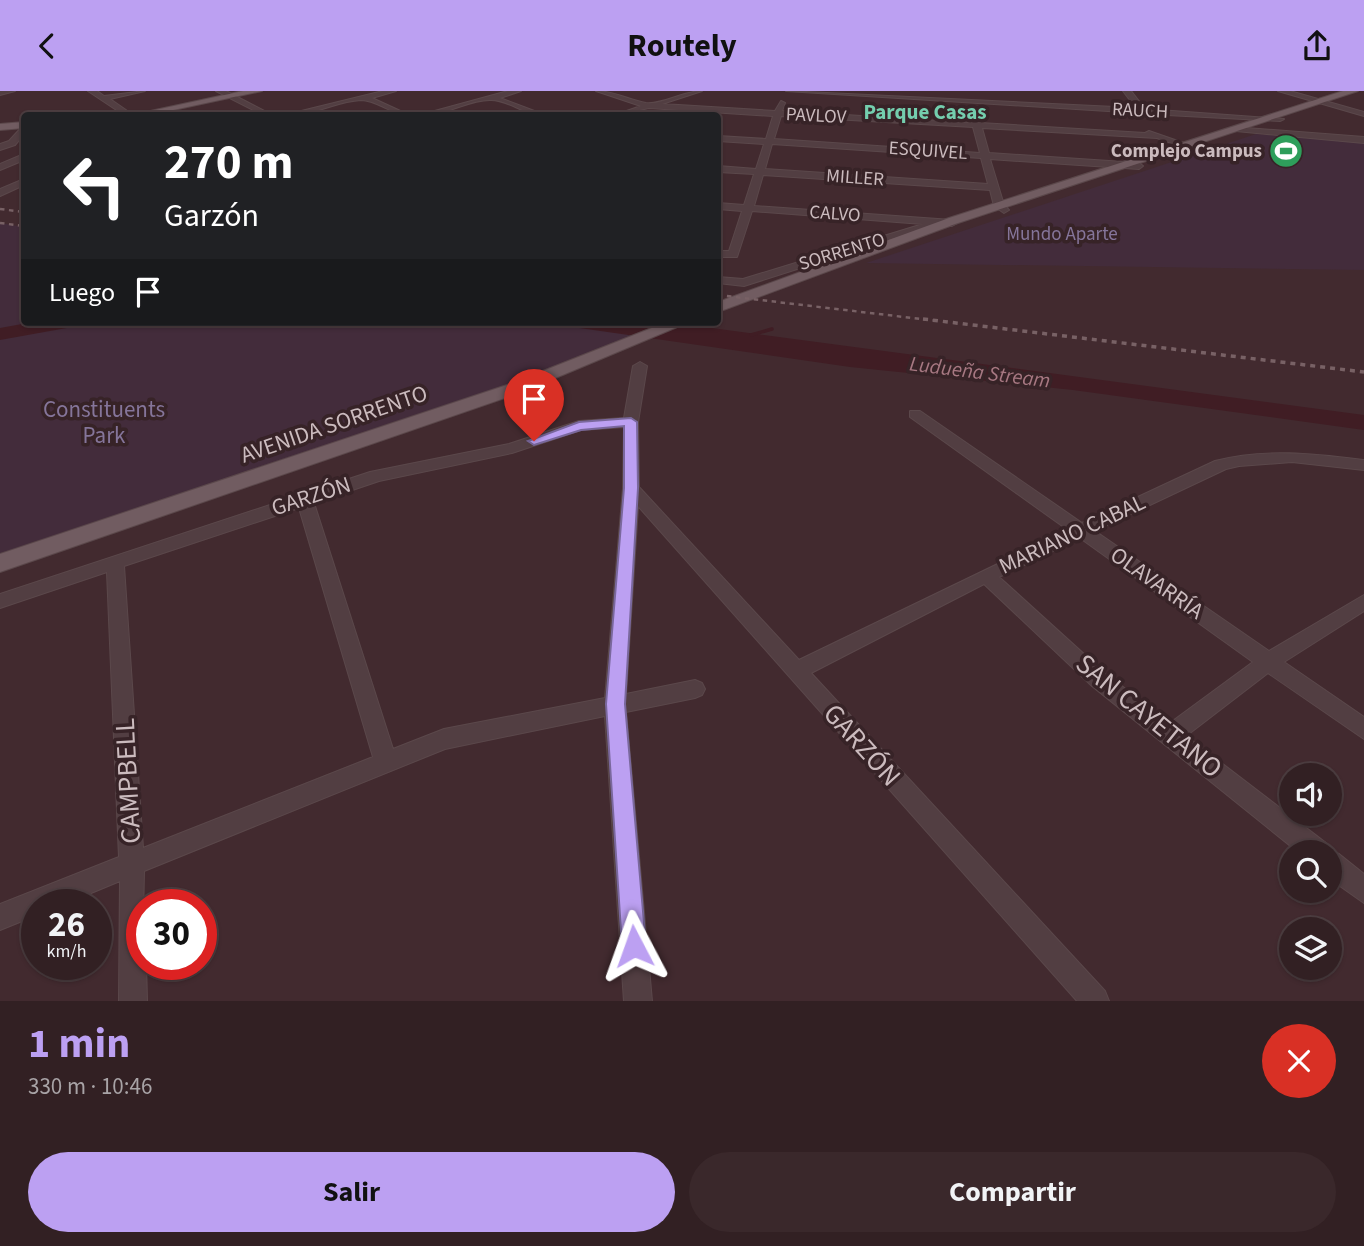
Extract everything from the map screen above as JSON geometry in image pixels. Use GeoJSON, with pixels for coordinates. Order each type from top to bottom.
{"type":"FeatureCollection","features":[{"type":"Feature","properties":{"kind":"main road"},"geometry":{"type":"LineString","coordinates":[[153,112],[257,91]]}},
{"type":"Feature","properties":{"kind":"main road"},"geometry":{"type":"LineString","coordinates":[[721,306],[946,222],[1002,208],[1358,91]]}},
{"type":"Feature","properties":{"kind":"main road"},"geometry":{"type":"LineString","coordinates":[[0,127],[21,127]]}},
{"type":"Feature","properties":{"kind":"main road","name":"AVENIDA SORRENTO"},"geometry":{"type":"LineString","coordinates":[[0,563],[503,393],[671,326]]}},
{"type":"Feature","properties":{"kind":"street"},"geometry":{"type":"LineString","coordinates":[[0,93],[11,91]]}},
{"type":"Feature","properties":{"kind":"street"},"geometry":{"type":"LineString","coordinates":[[92,91],[125,112]]}},
{"type":"Feature","properties":{"kind":"street"},"geometry":{"type":"LineString","coordinates":[[104,98],[141,91]]}},
{"type":"Feature","properties":{"kind":"street"},"geometry":{"type":"LineString","coordinates":[[220,91],[262,112]]}},
{"type":"Feature","properties":{"kind":"street"},"geometry":{"type":"LineString","coordinates":[[347,91],[398,112]]}},
{"type":"Feature","properties":{"kind":"street"},"geometry":{"type":"LineString","coordinates":[[302,112],[392,91]]}},
{"type":"Feature","properties":{"kind":"street"},"geometry":{"type":"LineString","coordinates":[[475,91],[533,112]]}},
{"type":"Feature","properties":{"kind":"street"},"geometry":{"type":"LineString","coordinates":[[436,112],[517,91]]}},
{"type":"Feature","properties":{"kind":"street","name":"PAVLOV"},"geometry":{"type":"LineString","coordinates":[[600,91],[649,106],[1160,136]]}},
{"type":"Feature","properties":{"kind":"street"},"geometry":{"type":"LineString","coordinates":[[629,112],[698,91]]}},
{"type":"Feature","properties":{"kind":"street"},"geometry":{"type":"LineString","coordinates":[[721,254],[733,255],[750,208],[784,91]]}},
{"type":"Feature","properties":{"kind":"street","name":"RAUCH"},"geometry":{"type":"LineString","coordinates":[[790,91],[1276,118]]}},
{"type":"Feature","properties":{"kind":"street"},"geometry":{"type":"LineString","coordinates":[[867,105],[907,91]]}},
{"type":"Feature","properties":{"kind":"street"},"geometry":{"type":"LineString","coordinates":[[966,91],[993,187],[1002,208]]}},
{"type":"Feature","properties":{"kind":"street"},"geometry":{"type":"LineString","coordinates":[[1127,91],[1160,136]]}},
{"type":"Feature","properties":{"kind":"street"},"geometry":{"type":"LineString","coordinates":[[1282,91],[1364,114]]}},
{"type":"Feature","properties":{"kind":"street"},"geometry":{"type":"LineString","coordinates":[[1032,95],[1108,120]]}},
{"type":"Feature","properties":{"kind":"street"},"geometry":{"type":"LineString","coordinates":[[807,127],[855,109]]}},
{"type":"Feature","properties":{"kind":"street"},"geometry":{"type":"LineString","coordinates":[[1121,124],[1190,146]]}},
{"type":"Feature","properties":{"kind":"street"},"geometry":{"type":"LineString","coordinates":[[1240,130],[1364,140]]}},
{"type":"Feature","properties":{"kind":"street"},"geometry":{"type":"LineString","coordinates":[[0,148],[12,143],[21,131]]}},
{"type":"Feature","properties":{"kind":"street"},"geometry":{"type":"LineString","coordinates":[[769,141],[795,131]]}},
{"type":"Feature","properties":{"kind":"street","name":"ESQUIVEL"},"geometry":{"type":"LineString","coordinates":[[721,138],[1135,164]]}},
{"type":"Feature","properties":{"kind":"street"},"geometry":{"type":"LineString","coordinates":[[0,167],[21,158]]}},
{"type":"Feature","properties":{"kind":"street","name":"MILLER"},"geometry":{"type":"LineString","coordinates":[[721,169],[993,187]]}},
{"type":"Feature","properties":{"kind":"street"},"geometry":{"type":"LineString","coordinates":[[0,193],[21,183]]}},
{"type":"Feature","properties":{"kind":"street"},"geometry":{"type":"LineString","coordinates":[[0,193],[21,196]]}},
{"type":"Feature","properties":{"kind":"street","name":"CALVO"},"geometry":{"type":"LineString","coordinates":[[721,205],[946,222]]}},
{"type":"Feature","properties":{"kind":"street","name":"SORRENTO"},"geometry":{"type":"LineString","coordinates":[[721,280],[744,283],[946,222]]}},
{"type":"Feature","properties":{"kind":"street"},"geometry":{"type":"LineString","coordinates":[[638,1001],[615,704],[631,488],[631,422],[640,366]]}},
{"type":"Feature","properties":{"kind":"street","name":"OLAVARRÍA"},"geometry":{"type":"LineString","coordinates":[[915,414],[1364,729]]}},
{"type":"Feature","properties":{"kind":"street","name":"GARZÓN"},"geometry":{"type":"LineString","coordinates":[[0,601],[376,475],[512,448],[579,426],[631,422]]}},
{"type":"Feature","properties":{"kind":"street","name":"MARIANO CABAL"},"geometry":{"type":"LineString","coordinates":[[796,671],[986,575],[1198,475],[1245,458],[1297,457],[1364,465]]}},
{"type":"Feature","properties":{"kind":"street","name":"GARZÓN"},"geometry":{"type":"LineString","coordinates":[[631,488],[1095,1001]]}},
{"type":"Feature","properties":{"kind":"street"},"geometry":{"type":"LineString","coordinates":[[304,498],[386,764]]}},
{"type":"Feature","properties":{"kind":"street","name":"CAMPBELL"},"geometry":{"type":"LineString","coordinates":[[115,562],[132,862],[133,1001]]}},
{"type":"Feature","properties":{"kind":"street","name":"SAN CAYETANO"},"geometry":{"type":"LineString","coordinates":[[986,575],[1099,680],[1302,840]]}},
{"type":"Feature","properties":{"kind":"street"},"geometry":{"type":"LineString","coordinates":[[1171,735],[1268,662],[1364,602]]}},
{"type":"Feature","properties":{"kind":"street"},"geometry":{"type":"LineString","coordinates":[[0,917],[132,862],[444,740],[695,689]]}},
{"type":"Feature","properties":{"kind":"street"},"geometry":{"type":"LineString","coordinates":[[1342,873],[1364,890]]}},
{"type":"Feature","properties":{"kind":"green space","name":"Mundo Aparte"},"geometry":{"type":"Polygon","coordinates":[[[1256,134],[1364,142],[1364,270],[866,263],[1256,134]]]}},
{"type":"Feature","properties":{"kind":"green space","name":"Constituents Park"},"geometry":{"type":"Polygon","coordinates":[[[0,223],[21,226],[21,326],[671,326],[516,388],[0,563],[0,223]]]}},
{"type":"Feature","properties":{"kind":"water"},"geometry":{"type":"Polygon","coordinates":[[[21,324],[78,326],[0,340],[0,328],[21,324]]]}},
{"type":"Feature","properties":{"kind":"water","name":"Ludueña Stream"},"geometry":{"type":"Polygon","coordinates":[[[566,326],[697,326],[1364,415],[1364,430],[1073,390],[850,367],[566,326]]]}},
{"type":"Feature","properties":{"kind":"waterway"},"geometry":{"type":"LineString","coordinates":[[751,335],[772,329]]}},
{"type":"Feature","properties":{"kind":"railway"},"geometry":{"type":"LineString","coordinates":[[0,209],[21,212]]}},
{"type":"Feature","properties":{"kind":"railway"},"geometry":{"type":"LineString","coordinates":[[0,223],[21,226]]}},
{"type":"Feature","properties":{"kind":"railway"},"geometry":{"type":"LineString","coordinates":[[721,295],[938,321]]}},
{"type":"Feature","properties":{"kind":"railway"},"geometry":{"type":"LineString","coordinates":[[923,319],[1364,372]]}},
{"type":"Feature","properties":{"kind":"place","name":"Complejo Campus"},"geometry":{"type":"Point","coordinates":[1286,151]}},
{"type":"Feature","properties":{"kind":"district","name":"Parque Casas"},"geometry":{"type":"Point","coordinates":[925,112]}},
{"type":"Feature","properties":{"kind":"route"},"geometry":{"type":"LineString","coordinates":[[534,441],[579,426],[631,422],[631,488],[615,704],[634,946]]}}]}
